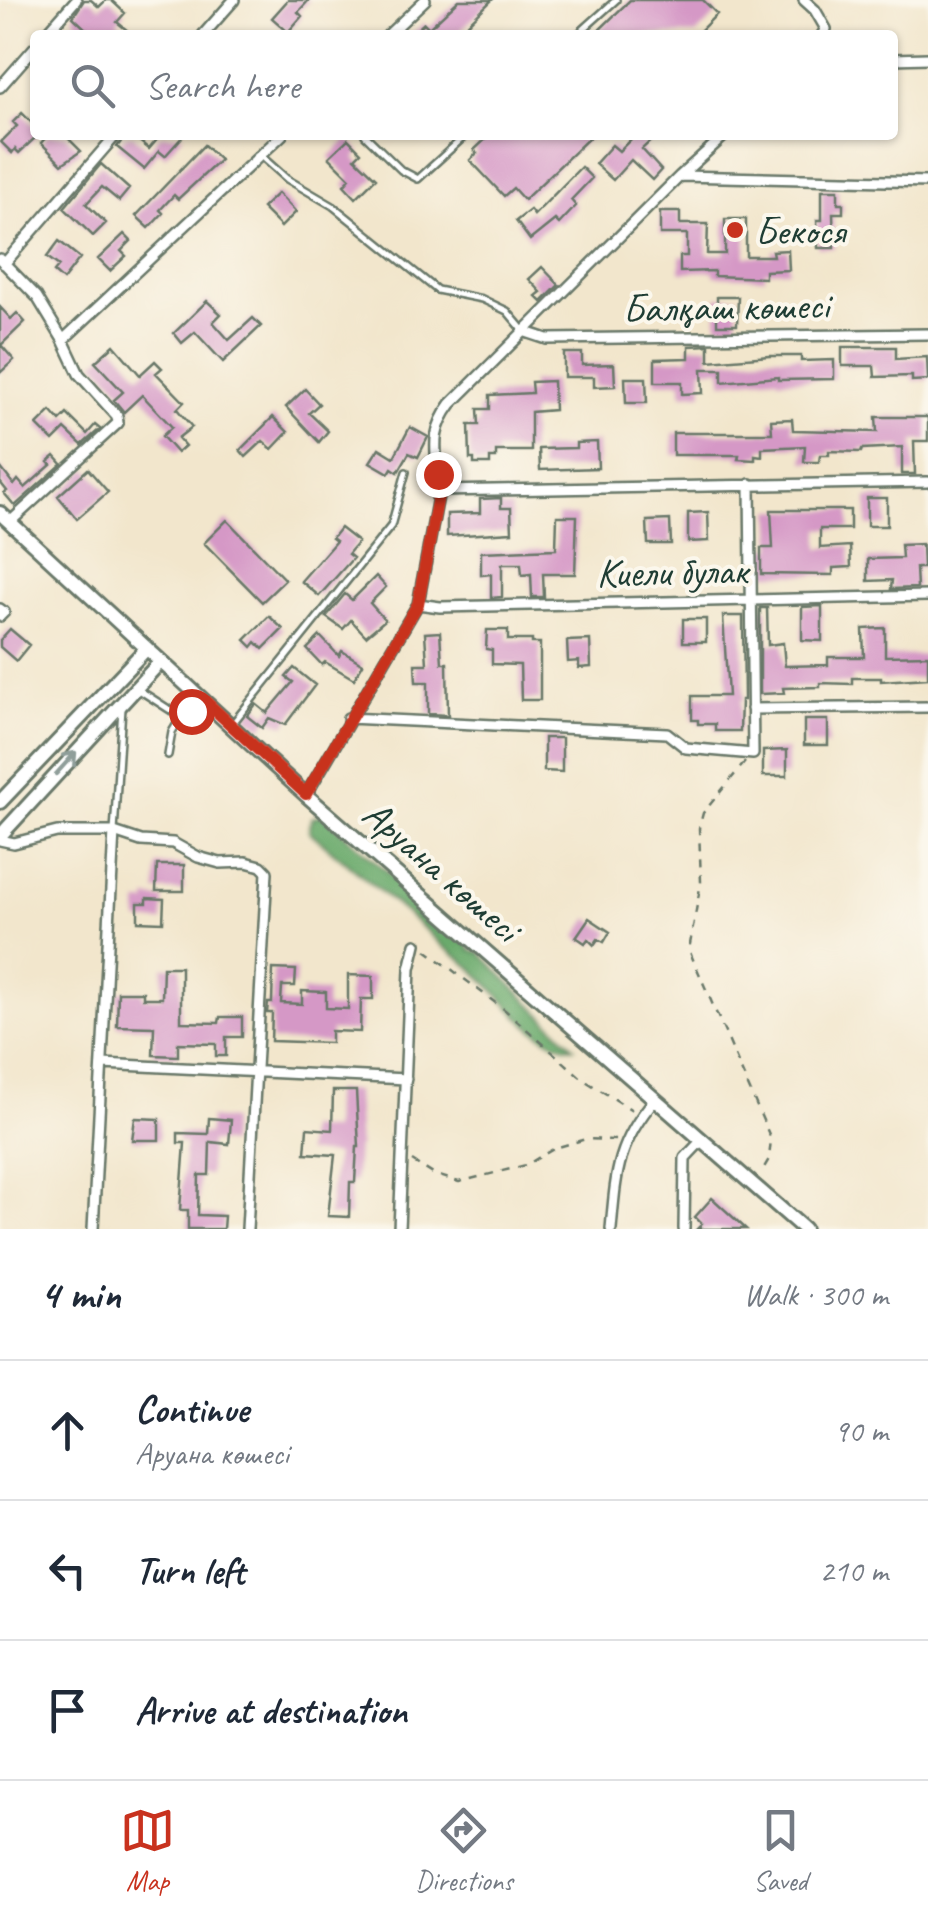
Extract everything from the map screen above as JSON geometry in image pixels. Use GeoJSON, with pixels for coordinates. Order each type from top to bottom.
{"type":"FeatureCollection","features":[{"type":"Feature","properties":{"kind":"street"},"geometry":{"type":"LineString","coordinates":[[49,30],[76,0]]}},
{"type":"Feature","properties":{"kind":"street"},"geometry":{"type":"LineString","coordinates":[[207,30],[234,0]]}},
{"type":"Feature","properties":{"kind":"street"},"geometry":{"type":"LineString","coordinates":[[393,30],[425,0]]}},
{"type":"Feature","properties":{"kind":"street"},"geometry":{"type":"LineString","coordinates":[[804,0],[815,10],[825,30]]}},
{"type":"Feature","properties":{"kind":"street"},"geometry":{"type":"LineString","coordinates":[[0,86],[30,52]]}},
{"type":"Feature","properties":{"kind":"street"},"geometry":{"type":"LineString","coordinates":[[898,58],[928,58]]}},
{"type":"Feature","properties":{"kind":"street"},"geometry":{"type":"LineString","coordinates":[[5,517],[118,423],[117,416],[79,374],[64,340],[36,297],[2,262],[112,140]]}},
{"type":"Feature","properties":{"kind":"street"},"geometry":{"type":"LineString","coordinates":[[64,340],[276,140]]}},
{"type":"Feature","properties":{"kind":"street"},"geometry":{"type":"LineString","coordinates":[[306,794],[418,604],[439,491],[434,446],[438,422],[720,140]]}},
{"type":"Feature","properties":{"kind":"street"},"geometry":{"type":"LineString","coordinates":[[680,176],[928,182]]}},
{"type":"Feature","properties":{"kind":"street","name":"Балқаш көшесі"},"geometry":{"type":"LineString","coordinates":[[526,332],[547,338],[928,334]]}},
{"type":"Feature","properties":{"kind":"street"},"geometry":{"type":"LineString","coordinates":[[439,491],[928,482]]}},
{"type":"Feature","properties":{"kind":"street"},"geometry":{"type":"LineString","coordinates":[[348,718],[667,733],[686,748],[753,754],[750,484]]}},
{"type":"Feature","properties":{"kind":"street","name":"Аруана көшесі"},"geometry":{"type":"LineString","coordinates":[[5,517],[306,794],[804,1229]]}},
{"type":"Feature","properties":{"kind":"street","name":"Киели булак"},"geometry":{"type":"LineString","coordinates":[[418,604],[440,607],[928,596]]}},
{"type":"Feature","properties":{"kind":"street"},"geometry":{"type":"LineString","coordinates":[[0,802],[146,648]]}},
{"type":"Feature","properties":{"kind":"street"},"geometry":{"type":"LineString","coordinates":[[161,661],[0,838],[14,844],[57,832],[114,832],[141,841],[172,842],[198,857],[220,863],[246,862],[261,866],[266,872],[247,1229]]}},
{"type":"Feature","properties":{"kind":"street"},"geometry":{"type":"LineString","coordinates":[[752,709],[928,707]]}},
{"type":"Feature","properties":{"kind":"street"},"geometry":{"type":"LineString","coordinates":[[94,1229],[114,832]]}},
{"type":"Feature","properties":{"kind":"street"},"geometry":{"type":"LineString","coordinates":[[399,1229],[410,969],[416,944]]}},
{"type":"Feature","properties":{"kind":"street"},"geometry":{"type":"LineString","coordinates":[[102,1064],[406,1079]]}},
{"type":"Feature","properties":{"kind":"street"},"geometry":{"type":"LineString","coordinates":[[611,1229],[617,1167],[632,1126],[654,1099]]}},
{"type":"Feature","properties":{"kind":"street"},"geometry":{"type":"LineString","coordinates":[[684,1229],[685,1158],[702,1140]]}},
{"type":"Feature","properties":{"kind":"lane"},"geometry":{"type":"LineString","coordinates":[[583,30],[616,0]]}},
{"type":"Feature","properties":{"kind":"lane"},"geometry":{"type":"LineString","coordinates":[[371,140],[401,170],[418,178],[460,140]]}},
{"type":"Feature","properties":{"kind":"lane"},"geometry":{"type":"LineString","coordinates":[[260,155],[288,180],[334,206],[437,290],[482,298],[507,311],[526,332]]}},
{"type":"Feature","properties":{"kind":"lane"},"geometry":{"type":"LineString","coordinates":[[231,725],[391,526],[406,472]]}},
{"type":"Feature","properties":{"kind":"lane"},"geometry":{"type":"LineString","coordinates":[[135,688],[181,717]]}},
{"type":"Feature","properties":{"kind":"lane"},"geometry":{"type":"LineString","coordinates":[[114,832],[123,700]]}},
{"type":"Feature","properties":{"kind":"lane"},"geometry":{"type":"LineString","coordinates":[[168,755],[172,732],[181,717],[204,700]]}},
{"type":"Feature","properties":{"kind":"path"},"geometry":{"type":"LineString","coordinates":[[753,754],[703,813],[699,828],[700,882],[689,950],[771,1139],[770,1160],[753,1185]]}},
{"type":"Feature","properties":{"kind":"path"},"geometry":{"type":"LineString","coordinates":[[416,944],[436,955],[505,1010],[584,1080],[642,1114]]}},
{"type":"Feature","properties":{"kind":"path"},"geometry":{"type":"LineString","coordinates":[[402,1156],[433,1174],[458,1182],[526,1165],[556,1148],[586,1139],[626,1142]]}},
{"type":"Feature","properties":{"kind":"green space"},"geometry":{"type":"Polygon","coordinates":[[[322,814],[467,943],[470,950],[480,953],[574,1047],[546,1038],[533,1029],[475,971],[309,831],[312,818],[322,814]]]}},
{"type":"Feature","properties":{"kind":"building"},"geometry":{"type":"Polygon","coordinates":[[[84,0],[99,7],[111,0],[125,13],[117,22],[127,30],[85,30],[73,17],[84,0]]]}},
{"type":"Feature","properties":{"kind":"building"},"geometry":{"type":"Polygon","coordinates":[[[288,0],[309,0],[290,30],[272,18],[288,0]]]}},
{"type":"Feature","properties":{"kind":"building"},"geometry":{"type":"Polygon","coordinates":[[[459,0],[492,0],[461,30],[416,30],[424,23],[429,28],[459,0]]]}},
{"type":"Feature","properties":{"kind":"building"},"geometry":{"type":"Polygon","coordinates":[[[630,0],[703,0],[717,14],[701,30],[599,30],[630,0]]]}},
{"type":"Feature","properties":{"kind":"building"},"geometry":{"type":"Polygon","coordinates":[[[22,113],[30,121],[33,140],[19,153],[15,149],[12,153],[1,142],[17,126],[13,122],[22,113]]]}},
{"type":"Feature","properties":{"kind":"building"},"geometry":{"type":"Polygon","coordinates":[[[70,140],[81,151],[62,164],[41,143],[70,140]]]}},
{"type":"Feature","properties":{"kind":"building"},"geometry":{"type":"Polygon","coordinates":[[[122,140],[138,140],[149,149],[157,140],[179,140],[165,156],[159,151],[144,169],[117,147],[122,140]]]}},
{"type":"Feature","properties":{"kind":"building"},"geometry":{"type":"Polygon","coordinates":[[[349,140],[361,152],[355,158],[376,178],[356,198],[344,185],[350,178],[329,157],[349,140]]]}},
{"type":"Feature","properties":{"kind":"building"},"geometry":{"type":"Polygon","coordinates":[[[485,140],[587,140],[524,200],[513,188],[504,196],[470,160],[477,153],[474,150],[485,140]]]}},
{"type":"Feature","properties":{"kind":"building"},"geometry":{"type":"Polygon","coordinates":[[[630,140],[652,140],[642,149],[661,170],[652,180],[631,160],[613,180],[595,164],[612,145],[619,151],[630,140]]]}},
{"type":"Feature","properties":{"kind":"building"},"geometry":{"type":"Polygon","coordinates":[[[204,145],[220,160],[178,199],[174,195],[149,228],[136,216],[204,145]]]}},
{"type":"Feature","properties":{"kind":"building"},"geometry":{"type":"Polygon","coordinates":[[[101,164],[129,189],[119,201],[102,187],[86,204],[106,223],[93,236],[64,208],[101,164]]]}},
{"type":"Feature","properties":{"kind":"building"},"geometry":{"type":"Polygon","coordinates":[[[581,167],[592,178],[571,200],[576,206],[559,224],[555,220],[530,240],[516,221],[530,210],[534,215],[581,167]]]}},
{"type":"Feature","properties":{"kind":"building"},"geometry":{"type":"Polygon","coordinates":[[[822,190],[838,190],[838,203],[843,203],[843,213],[833,213],[834,248],[818,248],[822,190]]]}},
{"type":"Feature","properties":{"kind":"building"},"geometry":{"type":"Polygon","coordinates":[[[278,193],[296,212],[281,227],[262,208],[278,193]]]}},
{"type":"Feature","properties":{"kind":"building"},"geometry":{"type":"Polygon","coordinates":[[[660,212],[680,212],[680,224],[708,224],[707,254],[725,254],[725,219],[746,219],[746,256],[773,256],[772,251],[788,250],[789,270],[765,271],[765,278],[714,276],[714,271],[680,272],[680,256],[687,256],[687,234],[660,234],[660,212]]]}},
{"type":"Feature","properties":{"kind":"building"},"geometry":{"type":"Polygon","coordinates":[[[124,234],[131,241],[121,251],[126,256],[110,271],[98,259],[124,234]]]}},
{"type":"Feature","properties":{"kind":"building"},"geometry":{"type":"Polygon","coordinates":[[[59,241],[80,258],[63,280],[54,272],[59,266],[47,257],[59,241]]]}},
{"type":"Feature","properties":{"kind":"building"},"geometry":{"type":"Polygon","coordinates":[[[542,267],[559,285],[542,302],[536,296],[541,292],[529,279],[542,267]]]}},
{"type":"Feature","properties":{"kind":"building"},"geometry":{"type":"Polygon","coordinates":[[[717,297],[738,297],[737,325],[717,325],[717,297]]]}},
{"type":"Feature","properties":{"kind":"building"},"geometry":{"type":"Polygon","coordinates":[[[207,301],[221,314],[213,322],[229,340],[253,318],[261,326],[223,362],[195,332],[182,343],[174,333],[207,301]]]}},
{"type":"Feature","properties":{"kind":"building"},"geometry":{"type":"Polygon","coordinates":[[[0,307],[11,319],[17,313],[25,322],[1,345],[14,360],[0,373],[0,307]]]}},
{"type":"Feature","properties":{"kind":"building"},"geometry":{"type":"Polygon","coordinates":[[[114,345],[140,375],[155,361],[162,368],[156,373],[184,402],[177,409],[192,427],[178,438],[185,446],[177,453],[162,436],[172,427],[142,395],[124,412],[114,400],[123,392],[95,362],[114,345]]]}},
{"type":"Feature","properties":{"kind":"building"},"geometry":{"type":"Polygon","coordinates":[[[709,345],[709,361],[770,356],[801,356],[801,361],[834,360],[834,379],[778,377],[722,382],[722,369],[702,369],[703,393],[682,394],[682,382],[655,382],[655,359],[689,358],[689,346],[709,345]]]}},
{"type":"Feature","properties":{"kind":"building"},"geometry":{"type":"Polygon","coordinates":[[[842,347],[896,347],[896,359],[927,357],[928,380],[912,381],[912,376],[875,377],[874,366],[842,366],[842,347]]]}},
{"type":"Feature","properties":{"kind":"building"},"geometry":{"type":"Polygon","coordinates":[[[564,353],[582,353],[582,365],[614,364],[615,386],[594,387],[594,377],[564,377],[564,353]]]}},
{"type":"Feature","properties":{"kind":"building"},"geometry":{"type":"Polygon","coordinates":[[[625,378],[646,378],[647,403],[626,403],[625,378]]]}},
{"type":"Feature","properties":{"kind":"building"},"geometry":{"type":"Polygon","coordinates":[[[553,381],[554,410],[531,412],[531,451],[496,451],[490,464],[474,464],[474,459],[470,459],[469,425],[479,425],[478,409],[490,409],[490,395],[532,393],[531,382],[553,381]]]}},
{"type":"Feature","properties":{"kind":"building"},"geometry":{"type":"Polygon","coordinates":[[[305,389],[319,404],[309,413],[328,431],[319,442],[286,407],[305,389]]]}},
{"type":"Feature","properties":{"kind":"building"},"geometry":{"type":"Polygon","coordinates":[[[51,411],[60,421],[67,414],[87,434],[95,425],[100,429],[82,445],[65,429],[53,441],[37,425],[51,411]]]}},
{"type":"Feature","properties":{"kind":"building"},"geometry":{"type":"Polygon","coordinates":[[[273,417],[288,432],[272,449],[263,441],[246,457],[240,450],[273,417]]]}},
{"type":"Feature","properties":{"kind":"building"},"geometry":{"type":"Polygon","coordinates":[[[876,417],[928,417],[928,441],[914,441],[915,474],[902,474],[902,447],[829,451],[829,455],[820,455],[819,462],[804,462],[805,446],[762,448],[762,456],[755,455],[755,460],[738,459],[739,455],[673,455],[673,433],[772,433],[771,420],[792,419],[793,430],[877,432],[876,417]]]}},
{"type":"Feature","properties":{"kind":"building"},"geometry":{"type":"Polygon","coordinates":[[[410,427],[428,437],[418,457],[409,453],[398,472],[392,468],[389,473],[370,462],[379,448],[394,457],[410,427]]]}},
{"type":"Feature","properties":{"kind":"building"},"geometry":{"type":"Polygon","coordinates":[[[597,442],[598,468],[540,470],[539,449],[576,448],[576,443],[597,442]]]}},
{"type":"Feature","properties":{"kind":"building"},"geometry":{"type":"Polygon","coordinates":[[[55,456],[62,464],[15,506],[4,493],[7,491],[0,482],[0,467],[14,485],[18,480],[25,488],[51,465],[48,462],[55,456]]]}},
{"type":"Feature","properties":{"kind":"building"},"geometry":{"type":"Polygon","coordinates":[[[88,469],[108,492],[77,519],[58,496],[88,469]]]}},
{"type":"Feature","properties":{"kind":"building"},"geometry":{"type":"Polygon","coordinates":[[[501,498],[501,508],[511,508],[512,532],[447,536],[447,514],[480,513],[480,499],[501,498]]]}},
{"type":"Feature","properties":{"kind":"building"},"geometry":{"type":"Polygon","coordinates":[[[867,498],[887,498],[887,526],[867,526],[867,498]]]}},
{"type":"Feature","properties":{"kind":"building"},"geometry":{"type":"Polygon","coordinates":[[[771,510],[850,510],[850,529],[820,529],[820,548],[850,546],[851,567],[833,568],[833,575],[761,574],[761,548],[773,548],[771,510]]]}},
{"type":"Feature","properties":{"kind":"building"},"geometry":{"type":"Polygon","coordinates":[[[708,512],[709,541],[688,542],[688,513],[708,512]]]}},
{"type":"Feature","properties":{"kind":"building"},"geometry":{"type":"Polygon","coordinates":[[[557,516],[577,516],[575,574],[543,574],[544,597],[532,597],[531,574],[522,575],[521,564],[502,564],[502,597],[491,598],[491,574],[481,575],[481,552],[556,549],[557,516]]]}},
{"type":"Feature","properties":{"kind":"building"},"geometry":{"type":"Polygon","coordinates":[[[227,520],[285,580],[262,602],[204,543],[227,520]]]}},
{"type":"Feature","properties":{"kind":"building"},"geometry":{"type":"Polygon","coordinates":[[[670,520],[671,544],[648,544],[647,521],[670,520]]]}},
{"type":"Feature","properties":{"kind":"building"},"geometry":{"type":"Polygon","coordinates":[[[340,528],[358,542],[348,554],[353,558],[319,596],[301,581],[336,541],[332,538],[340,528]]]}},
{"type":"Feature","properties":{"kind":"building"},"geometry":{"type":"Polygon","coordinates":[[[922,544],[923,568],[916,568],[917,588],[891,589],[892,580],[868,581],[868,559],[902,558],[901,545],[922,544]]]}},
{"type":"Feature","properties":{"kind":"building"},"geometry":{"type":"Polygon","coordinates":[[[376,576],[386,587],[370,603],[385,620],[366,636],[351,620],[343,629],[326,617],[345,594],[352,600],[376,576]]]}},
{"type":"Feature","properties":{"kind":"building"},"geometry":{"type":"Polygon","coordinates":[[[822,606],[822,641],[802,640],[802,607],[822,606]]]}},
{"type":"Feature","properties":{"kind":"building"},"geometry":{"type":"Polygon","coordinates":[[[760,608],[767,608],[768,645],[783,643],[785,666],[828,665],[828,657],[864,657],[863,629],[885,628],[885,656],[928,655],[928,678],[852,678],[852,684],[820,683],[820,687],[783,688],[784,693],[760,694],[760,608]]]}},
{"type":"Feature","properties":{"kind":"building"},"geometry":{"type":"Polygon","coordinates":[[[269,616],[283,629],[263,649],[256,642],[252,647],[245,640],[269,616]]]}},
{"type":"Feature","properties":{"kind":"building"},"geometry":{"type":"Polygon","coordinates":[[[723,616],[743,616],[744,700],[740,731],[715,731],[715,724],[692,720],[692,696],[728,696],[723,616]]]}},
{"type":"Feature","properties":{"kind":"building"},"geometry":{"type":"Polygon","coordinates":[[[683,619],[706,619],[706,642],[683,642],[683,619]]]}},
{"type":"Feature","properties":{"kind":"building"},"geometry":{"type":"Polygon","coordinates":[[[10,629],[29,645],[16,661],[0,647],[0,640],[10,629]]]}},
{"type":"Feature","properties":{"kind":"building"},"geometry":{"type":"Polygon","coordinates":[[[487,630],[508,630],[508,640],[540,643],[540,700],[521,700],[520,665],[492,664],[492,650],[486,649],[487,630]]]}},
{"type":"Feature","properties":{"kind":"building"},"geometry":{"type":"Polygon","coordinates":[[[440,632],[442,663],[447,663],[448,715],[428,714],[428,682],[416,682],[415,664],[427,664],[425,633],[440,632]]]}},
{"type":"Feature","properties":{"kind":"building"},"geometry":{"type":"Polygon","coordinates":[[[320,636],[339,656],[342,651],[363,664],[354,679],[325,662],[322,665],[307,649],[320,636]]]}},
{"type":"Feature","properties":{"kind":"building"},"geometry":{"type":"Polygon","coordinates":[[[590,640],[591,667],[579,668],[579,661],[568,662],[567,641],[590,640]]]}},
{"type":"Feature","properties":{"kind":"building"},"geometry":{"type":"Polygon","coordinates":[[[294,668],[315,685],[285,725],[269,718],[262,728],[247,716],[256,704],[267,713],[293,682],[286,677],[294,668]]]}},
{"type":"Feature","properties":{"kind":"building"},"geometry":{"type":"Polygon","coordinates":[[[804,720],[828,720],[828,745],[804,745],[804,720]]]}},
{"type":"Feature","properties":{"kind":"building"},"geometry":{"type":"Polygon","coordinates":[[[544,738],[562,738],[562,772],[544,771],[544,738]]]}},
{"type":"Feature","properties":{"kind":"building"},"geometry":{"type":"Polygon","coordinates":[[[787,750],[787,776],[763,776],[763,751],[787,750]]]}},
{"type":"Feature","properties":{"kind":"building"},"geometry":{"type":"Polygon","coordinates":[[[157,865],[184,865],[184,891],[156,891],[157,865]]]}},
{"type":"Feature","properties":{"kind":"building"},"geometry":{"type":"Polygon","coordinates":[[[147,898],[164,899],[163,922],[138,921],[138,903],[147,903],[147,898]]]}},
{"type":"Feature","properties":{"kind":"building"},"geometry":{"type":"Polygon","coordinates":[[[589,918],[610,932],[604,942],[598,939],[594,945],[588,939],[585,943],[576,937],[589,918]]]}},
{"type":"Feature","properties":{"kind":"building"},"geometry":{"type":"Polygon","coordinates":[[[163,967],[181,967],[181,1022],[219,1023],[220,1017],[242,1017],[242,1037],[226,1037],[226,1056],[216,1056],[216,1044],[178,1043],[178,1056],[153,1055],[154,1027],[117,1026],[118,992],[143,992],[143,998],[162,998],[163,967]]]}},
{"type":"Feature","properties":{"kind":"building"},"geometry":{"type":"Polygon","coordinates":[[[273,969],[296,970],[295,986],[282,986],[281,1003],[302,1004],[302,991],[326,992],[326,1008],[348,1009],[348,975],[373,976],[373,999],[361,999],[360,1032],[331,1031],[331,1043],[271,1041],[272,1013],[267,1013],[268,1003],[272,1003],[273,969]]]}},
{"type":"Feature","properties":{"kind":"building"},"geometry":{"type":"Polygon","coordinates":[[[333,1091],[356,1091],[359,1147],[355,1182],[350,1182],[349,1217],[328,1216],[335,1155],[305,1153],[307,1128],[332,1130],[333,1091]]]}},
{"type":"Feature","properties":{"kind":"building"},"geometry":{"type":"Polygon","coordinates":[[[135,1118],[159,1119],[159,1140],[132,1140],[135,1118]]]}},
{"type":"Feature","properties":{"kind":"building"},"geometry":{"type":"Polygon","coordinates":[[[209,1118],[231,1120],[229,1144],[210,1142],[209,1175],[199,1175],[198,1215],[224,1216],[223,1229],[188,1229],[188,1210],[180,1210],[185,1143],[178,1143],[178,1133],[208,1134],[209,1118]]]}},
{"type":"Feature","properties":{"kind":"building"},"geometry":{"type":"Polygon","coordinates":[[[712,1198],[746,1229],[697,1229],[702,1224],[695,1217],[712,1198]]]}},
{"type":"Feature","properties":{"kind":"place","name":"Бекося"},"geometry":{"type":"Point","coordinates":[735,230]}},
{"type":"Feature","properties":{"kind":"route"},"geometry":{"type":"LineString","coordinates":[[191,711],[204,700],[306,794],[418,604],[439,491],[438,474]]}}]}
